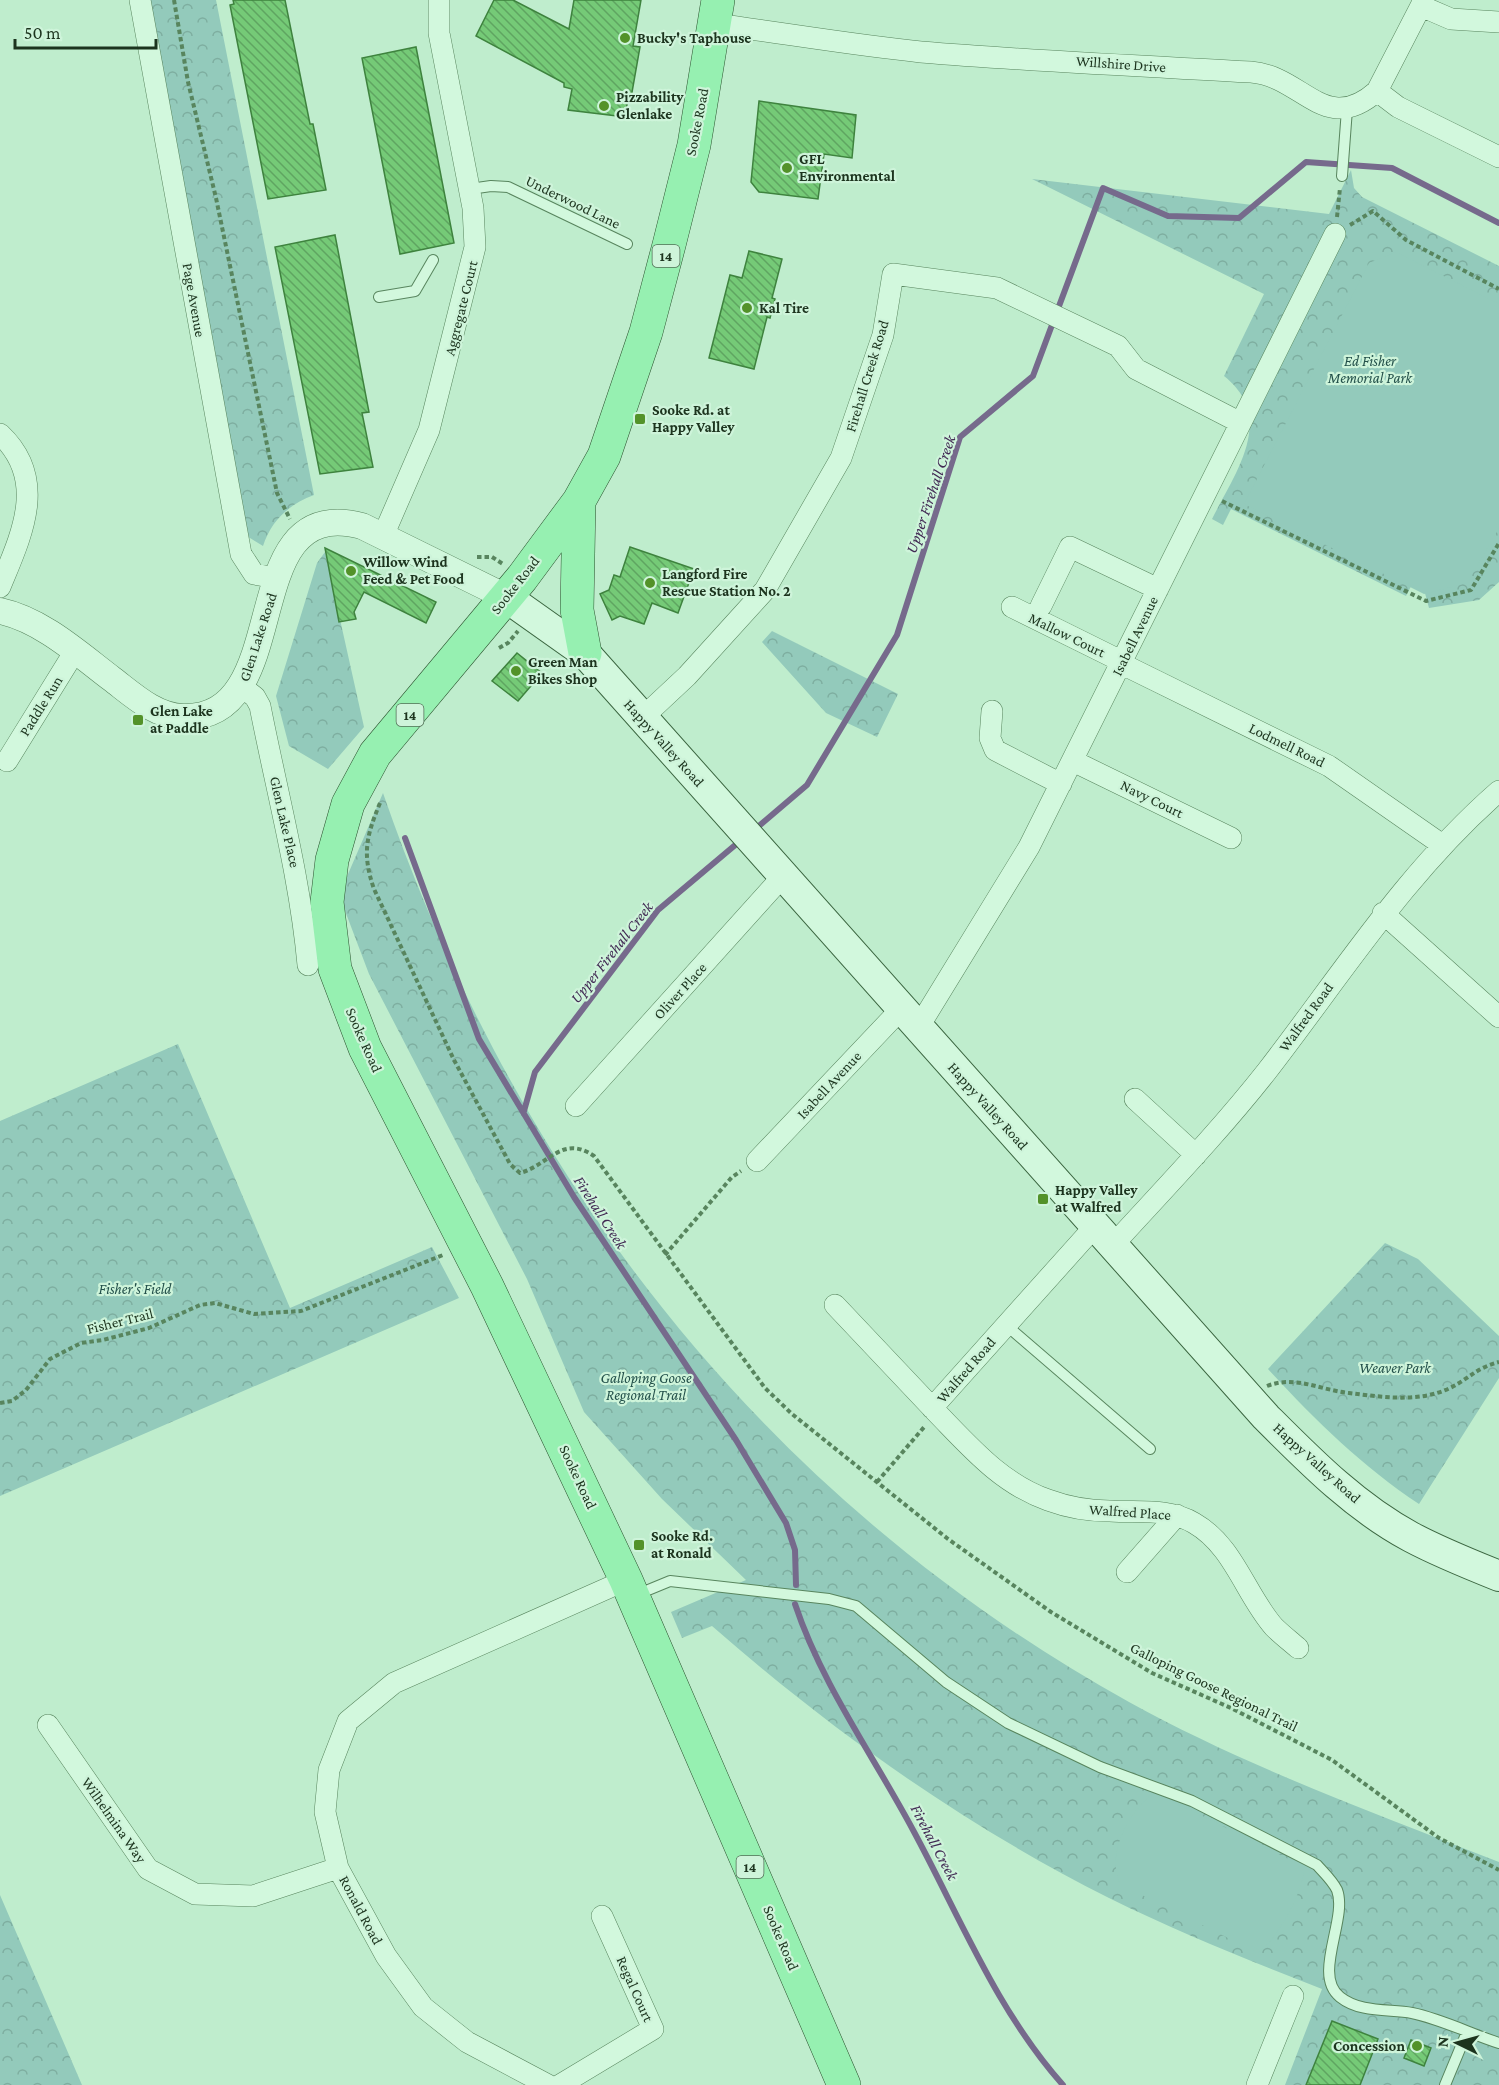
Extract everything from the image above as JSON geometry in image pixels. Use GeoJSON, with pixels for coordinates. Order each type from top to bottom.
{"type":"FeatureCollection","features":[{"type":"Feature","properties":{"kind":"main road","name":"Sooke Road"},"geometry":{"type":"LineString","coordinates":[[716,12],[694,146],[646,332],[604,456],[579,501],[506,597],[375,754],[348,804],[332,860],[327,902],[335,969],[365,1048],[467,1245],[630,1588],[844,2085]]}},
{"type":"Feature","properties":{"kind":"main road"},"geometry":{"type":"LineString","coordinates":[[579,501],[577,610],[585,652]]}},
{"type":"Feature","properties":{"kind":"main road","name":"Happy Valley Road"},"geometry":{"type":"LineString","coordinates":[[506,597],[585,652],[909,1019],[1311,1462],[1383,1520],[1411,1536],[1499,1576]]}},
{"type":"Feature","properties":{"kind":"street","name":"Page Avenue"},"geometry":{"type":"LineString","coordinates":[[140,0],[241,554],[254,574],[277,578]]}},
{"type":"Feature","properties":{"kind":"street","name":"Aggregate Court"},"geometry":{"type":"LineString","coordinates":[[383,536],[429,430],[474,260],[475,225],[439,33],[439,0]]}},
{"type":"Feature","properties":{"kind":"street"},"geometry":{"type":"LineString","coordinates":[[1347,109],[1363,103],[1377,91],[1422,3],[1451,19],[1499,22]]}},
{"type":"Feature","properties":{"kind":"street","name":"Willshire Drive"},"geometry":{"type":"LineString","coordinates":[[716,12],[920,52],[1266,74],[1333,109],[1347,109]]}},
{"type":"Feature","properties":{"kind":"street"},"geometry":{"type":"LineString","coordinates":[[1377,91],[1395,105],[1499,157]]}},
{"type":"Feature","properties":{"kind":"street","name":"Isabell Avenue"},"geometry":{"type":"LineString","coordinates":[[757,1161],[909,1019],[999,900],[1073,761],[1239,422],[1335,234]]}},
{"type":"Feature","properties":{"kind":"street","name":"Firehall Creek Road"},"geometry":{"type":"LineString","coordinates":[[642,719],[687,676],[765,591],[841,458],[883,335],[893,274],[997,288],[1118,346],[1136,369],[1239,422]]}},
{"type":"Feature","properties":{"kind":"street"},"geometry":{"type":"LineString","coordinates":[[0,434],[18,458],[26,480],[28,503],[25,527],[0,587]]}},
{"type":"Feature","properties":{"kind":"street","name":"Glen Lake Road"},"geometry":{"type":"LineString","coordinates":[[0,611],[11,613],[39,628],[75,651],[141,701],[170,716],[193,717],[212,711],[232,698],[242,687],[289,548],[300,537],[320,526],[352,524],[383,536],[506,597]]}},
{"type":"Feature","properties":{"kind":"street"},"geometry":{"type":"LineString","coordinates":[[1041,606],[1070,547],[1158,589]]}},
{"type":"Feature","properties":{"kind":"street","name":"Mallow Court"},"geometry":{"type":"LineString","coordinates":[[1012,608],[1122,663]]}},
{"type":"Feature","properties":{"kind":"street","name":"Paddle Run"},"geometry":{"type":"LineString","coordinates":[[6,761],[75,651]]}},
{"type":"Feature","properties":{"kind":"street","name":"Lodmell Road"},"geometry":{"type":"LineString","coordinates":[[1122,663],[1329,766],[1442,844]]}},
{"type":"Feature","properties":{"kind":"street","name":"Glen Lake Place"},"geometry":{"type":"LineString","coordinates":[[242,687],[255,697],[260,706],[295,863],[304,912],[308,965]]}},
{"type":"Feature","properties":{"kind":"street"},"geometry":{"type":"LineString","coordinates":[[992,711],[990,738],[995,750],[1061,784]]}},
{"type":"Feature","properties":{"kind":"street","name":"Navy Court"},"geometry":{"type":"LineString","coordinates":[[1073,761],[1231,838]]}},
{"type":"Feature","properties":{"kind":"street","name":"Walfred Road"},"geometry":{"type":"LineString","coordinates":[[935,1410],[1006,1325],[1196,1155],[1267,1070],[1383,913],[1442,844],[1499,790]]}},
{"type":"Feature","properties":{"kind":"street","name":"Oliver Place"},"geometry":{"type":"LineString","coordinates":[[576,1106],[783,876]]}},
{"type":"Feature","properties":{"kind":"street"},"geometry":{"type":"LineString","coordinates":[[1383,913],[1499,1017]]}},
{"type":"Feature","properties":{"kind":"street"},"geometry":{"type":"LineString","coordinates":[[1135,1099],[1196,1155]]}},
{"type":"Feature","properties":{"kind":"street","name":"Walfred Place"},"geometry":{"type":"LineString","coordinates":[[835,1305],[990,1467],[1014,1484],[1047,1500],[1071,1507],[1108,1512],[1160,1511],[1177,1515],[1210,1534],[1227,1554],[1274,1626],[1298,1648]]}},
{"type":"Feature","properties":{"kind":"street"},"geometry":{"type":"LineString","coordinates":[[1127,1572],[1177,1515]]}},
{"type":"Feature","properties":{"kind":"street","name":"Ronald Road"},"geometry":{"type":"LineString","coordinates":[[548,2085],[467,2042],[423,2007],[386,1956],[339,1868],[325,1812],[328,1770],[348,1721],[394,1683],[630,1588]]}},
{"type":"Feature","properties":{"kind":"street","name":"Wilhelmina Way"},"geometry":{"type":"LineString","coordinates":[[48,1725],[148,1869],[195,1894],[253,1896],[339,1868]]}},
{"type":"Feature","properties":{"kind":"street","name":"Regal Court"},"geometry":{"type":"LineString","coordinates":[[560,2085],[653,2029],[602,1916]]}},
{"type":"Feature","properties":{"kind":"street"},"geometry":{"type":"LineString","coordinates":[[1257,2085],[1293,1996]]}},
{"type":"Feature","properties":{"kind":"lane"},"geometry":{"type":"LineString","coordinates":[[1342,176],[1347,109]]}},
{"type":"Feature","properties":{"kind":"lane","name":"Underwood Lane"},"geometry":{"type":"LineString","coordinates":[[470,189],[491,186],[508,187],[627,244]]}},
{"type":"Feature","properties":{"kind":"lane"},"geometry":{"type":"LineString","coordinates":[[380,297],[415,291],[433,260]]}},
{"type":"Feature","properties":{"kind":"lane"},"geometry":{"type":"LineString","coordinates":[[1006,1325],[1150,1449]]}},
{"type":"Feature","properties":{"kind":"lane"},"geometry":{"type":"LineString","coordinates":[[630,1588],[670,1581],[819,1598],[856,1606],[946,1682],[1008,1723],[1100,1767],[1192,1802],[1317,1865],[1338,1892],[1329,1972],[1333,1989],[1341,1998],[1379,2012],[1411,2013],[1499,2043]]}},
{"type":"Feature","properties":{"kind":"lane"},"geometry":{"type":"LineString","coordinates":[[1445,2085],[1467,2032]]}},
{"type":"Feature","properties":{"kind":"path"},"geometry":{"type":"LineString","coordinates":[[174,0],[188,82],[216,198],[277,493],[290,518]]}},
{"type":"Feature","properties":{"kind":"path"},"geometry":{"type":"LineString","coordinates":[[1335,234],[1342,176]]}},
{"type":"Feature","properties":{"kind":"path"},"geometry":{"type":"LineString","coordinates":[[1335,234],[1373,211],[1406,240],[1499,289]]}},
{"type":"Feature","properties":{"kind":"path"},"geometry":{"type":"LineString","coordinates":[[1218,499],[1426,601],[1471,590],[1499,543]]}},
{"type":"Feature","properties":{"kind":"path"},"geometry":{"type":"LineString","coordinates":[[473,557],[492,557],[496,560]]}},
{"type":"Feature","properties":{"kind":"path"},"geometry":{"type":"LineString","coordinates":[[497,649],[512,638]]}},
{"type":"Feature","properties":{"kind":"path","name":"Galloping Goose Regional Trail"},"geometry":{"type":"LineString","coordinates":[[382,798],[365,854],[374,889],[454,1060],[510,1164],[520,1173],[529,1171],[559,1151],[582,1148],[594,1155],[765,1389],[792,1414],[877,1482],[957,1545],[1086,1635],[1152,1673],[1241,1713],[1332,1760],[1439,1838],[1499,1870]]}},
{"type":"Feature","properties":{"kind":"path"},"geometry":{"type":"LineString","coordinates":[[665,1255],[732,1177],[757,1161]]}},
{"type":"Feature","properties":{"kind":"path","name":"Fisher Trail"},"geometry":{"type":"LineString","coordinates":[[0,1403],[12,1401],[26,1390],[50,1359],[81,1343],[149,1328],[200,1305],[215,1303],[254,1314],[301,1311],[467,1245]]}},
{"type":"Feature","properties":{"kind":"path"},"geometry":{"type":"LineString","coordinates":[[1248,1395],[1283,1380],[1346,1393],[1422,1397],[1450,1388],[1480,1367],[1499,1362]]}},
{"type":"Feature","properties":{"kind":"path"},"geometry":{"type":"LineString","coordinates":[[877,1482],[935,1410]]}},
{"type":"Feature","properties":{"kind":"green space"},"geometry":{"type":"Polygon","coordinates":[[[137,0],[216,0],[314,495],[297,503],[282,514],[266,537],[263,546],[242,533],[137,0]]]}},
{"type":"Feature","properties":{"kind":"green space","name":"Ed Fisher Memorial Park"},"geometry":{"type":"Polygon","coordinates":[[[1351,170],[1354,188],[1362,197],[1499,266],[1499,582],[1479,600],[1429,608],[1419,571],[1406,596],[1231,509],[1223,525],[1212,519],[1240,465],[1250,428],[1248,410],[1240,392],[1224,376],[1264,294],[1032,179],[1329,214],[1351,170]]]}},
{"type":"Feature","properties":{"kind":"green space"},"geometry":{"type":"Polygon","coordinates":[[[1396,252],[1499,304],[1499,528],[1467,583],[1424,594],[1244,504],[1369,263],[1396,252]]]}},
{"type":"Feature","properties":{"kind":"green space"},"geometry":{"type":"Polygon","coordinates":[[[325,552],[364,727],[328,769],[289,746],[276,696],[317,563],[325,552]]]}},
{"type":"Feature","properties":{"kind":"green space"},"geometry":{"type":"Polygon","coordinates":[[[772,631],[898,694],[877,737],[826,713],[762,642],[772,631]]]}},
{"type":"Feature","properties":{"kind":"green space"},"geometry":{"type":"Polygon","coordinates":[[[383,793],[439,936],[505,1071],[582,1199],[670,1318],[769,1429],[879,1530],[999,1621],[1129,1702],[1219,1748],[1265,1768],[1499,1862],[1499,2085],[1285,2085],[1322,1989],[1214,1946],[1135,1911],[1003,1840],[952,1808],[853,1739],[805,1703],[712,1626],[682,1638],[671,1612],[746,1580],[662,1499],[584,1412],[527,1279],[369,974],[339,895],[383,793]]]}},
{"type":"Feature","properties":{"kind":"green space","name":"Fisher's Field"},"geometry":{"type":"Polygon","coordinates":[[[178,1044],[290,1308],[432,1247],[459,1298],[0,1496],[0,1121],[178,1044]]]}},
{"type":"Feature","properties":{"kind":"green space","name":"Weaver Park"},"geometry":{"type":"Polygon","coordinates":[[[1385,1243],[1418,1259],[1499,1336],[1499,1378],[1419,1504],[1378,1474],[1340,1441],[1268,1369],[1385,1243]]]}},
{"type":"Feature","properties":{"kind":"green space"},"geometry":{"type":"Polygon","coordinates":[[[1155,1792],[1304,1867],[1300,1889],[1289,1914],[1274,1937],[1258,1953],[1120,1884],[1116,1872],[1116,1859],[1122,1834],[1137,1810],[1155,1792]]]}},
{"type":"Feature","properties":{"kind":"green space"},"geometry":{"type":"Polygon","coordinates":[[[0,1895],[82,2085],[0,2085],[0,1895]]]}},
{"type":"Feature","properties":{"kind":"building"},"geometry":{"type":"Polygon","coordinates":[[[233,0],[285,0],[326,190],[268,199],[230,5],[234,4],[233,0]]]}},
{"type":"Feature","properties":{"kind":"building"},"geometry":{"type":"Polygon","coordinates":[[[494,0],[513,0],[569,29],[574,0],[641,0],[633,46],[640,47],[631,98],[628,98],[625,117],[568,110],[572,89],[564,87],[564,83],[476,36],[494,0]]]}},
{"type":"Feature","properties":{"kind":"building"},"geometry":{"type":"Polygon","coordinates":[[[416,47],[454,243],[400,254],[362,58],[416,47]]]}},
{"type":"Feature","properties":{"kind":"building"},"geometry":{"type":"Polygon","coordinates":[[[759,101],[856,115],[852,158],[824,154],[818,199],[759,192],[751,182],[759,101]]]}},
{"type":"Feature","properties":{"kind":"building"},"geometry":{"type":"Polygon","coordinates":[[[335,235],[369,412],[362,413],[373,467],[320,474],[275,247],[335,235]]]}},
{"type":"Feature","properties":{"kind":"building","name":"Kal Tire"},"geometry":{"type":"Polygon","coordinates":[[[749,251],[782,259],[772,298],[775,299],[770,318],[767,317],[754,369],[709,358],[730,275],[742,278],[749,251]]]}},
{"type":"Feature","properties":{"kind":"building","name":"Langford Fire Rescue Station No. 2"},"geometry":{"type":"Polygon","coordinates":[[[630,547],[694,569],[678,613],[652,603],[644,624],[620,616],[612,620],[600,594],[609,590],[614,575],[620,577],[630,547]]]}},
{"type":"Feature","properties":{"kind":"building","name":"Willow Wind Feed & Pet Food"},"geometry":{"type":"Polygon","coordinates":[[[325,548],[436,602],[426,623],[364,592],[354,612],[356,619],[339,622],[325,548]]]}},
{"type":"Feature","properties":{"kind":"building"},"geometry":{"type":"Polygon","coordinates":[[[517,653],[542,673],[518,701],[492,681],[517,653]]]}},
{"type":"Feature","properties":{"kind":"building"},"geometry":{"type":"Polygon","coordinates":[[[1332,2021],[1378,2039],[1360,2085],[1306,2085],[1332,2021]]]}},
{"type":"Feature","properties":{"kind":"building","name":"Concession"},"geometry":{"type":"Polygon","coordinates":[[[1411,2040],[1431,2048],[1424,2066],[1404,2058],[1411,2040]]]}},
{"type":"Feature","properties":{"kind":"waterway","name":"Upper Firehall Creek"},"geometry":{"type":"LineString","coordinates":[[753,831],[807,785],[897,635],[960,437],[1033,376],[1103,188],[1168,216],[1239,218],[1306,162],[1392,168],[1499,223]]}},
{"type":"Feature","properties":{"kind":"waterway","name":"Firehall Creek"},"geometry":{"type":"LineString","coordinates":[[405,838],[479,1039],[574,1197],[736,1440],[786,1523],[795,1550],[796,1585]]}},
{"type":"Feature","properties":{"kind":"waterway","name":"Upper Firehall Creek"},"geometry":{"type":"LineString","coordinates":[[524,1111],[535,1072],[658,910],[740,841]]}},
{"type":"Feature","properties":{"kind":"waterway","name":"Firehall Creek"},"geometry":{"type":"LineString","coordinates":[[795,1604],[819,1663],[898,1802],[999,1995],[1018,2026],[1063,2085]]}},
{"type":"Feature","properties":{"kind":"place","name":"Bucky's Taphouse"},"geometry":{"type":"Point","coordinates":[625,38]}},
{"type":"Feature","properties":{"kind":"place","name":"Pizzability Glenlake"},"geometry":{"type":"Point","coordinates":[604,106]}},
{"type":"Feature","properties":{"kind":"place","name":"GFL Environmental"},"geometry":{"type":"Point","coordinates":[787,168]}},
{"type":"Feature","properties":{"kind":"place","name":"Kal Tire"},"geometry":{"type":"Point","coordinates":[747,308]}},
{"type":"Feature","properties":{"kind":"place","name":"Sooke Rd. at Happy Valley"},"geometry":{"type":"Point","coordinates":[640,419]}},
{"type":"Feature","properties":{"kind":"place","name":"Willow Wind Feed & Pet Food"},"geometry":{"type":"Point","coordinates":[351,571]}},
{"type":"Feature","properties":{"kind":"place","name":"Langford Fire Rescue Station No. 2"},"geometry":{"type":"Point","coordinates":[650,583]}},
{"type":"Feature","properties":{"kind":"place","name":"Green Man Bikes Shop"},"geometry":{"type":"Point","coordinates":[516,671]}},
{"type":"Feature","properties":{"kind":"place","name":"Glen Lake at Paddle"},"geometry":{"type":"Point","coordinates":[138,720]}},
{"type":"Feature","properties":{"kind":"place","name":"Happy Valley at Walfred"},"geometry":{"type":"Point","coordinates":[1043,1199]}},
{"type":"Feature","properties":{"kind":"place","name":"Sooke Rd. at Ronald"},"geometry":{"type":"Point","coordinates":[639,1545]}},
{"type":"Feature","properties":{"kind":"place","name":"Concession"},"geometry":{"type":"Point","coordinates":[1417,2046]}}]}
